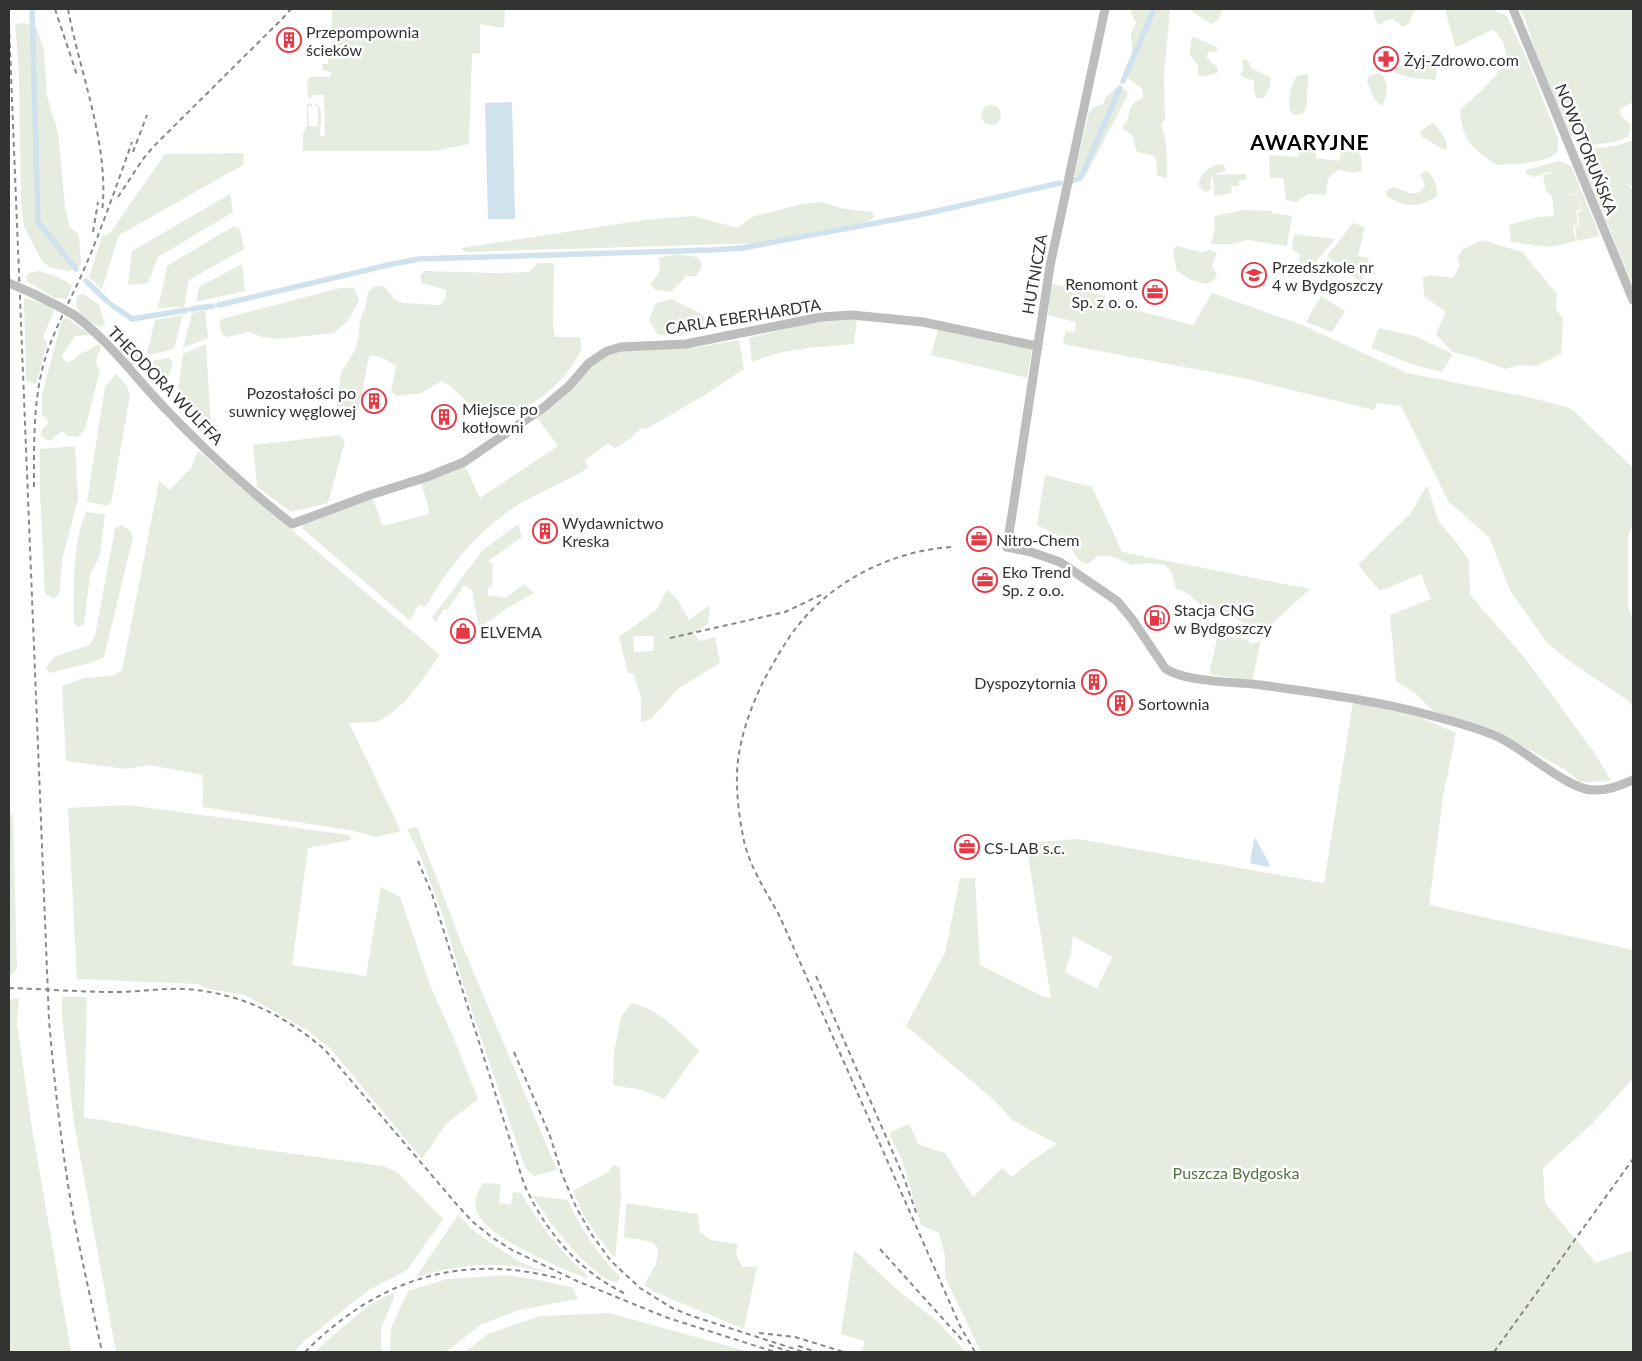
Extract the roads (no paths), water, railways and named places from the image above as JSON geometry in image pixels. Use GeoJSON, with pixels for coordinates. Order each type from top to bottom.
{"type":"FeatureCollection","features":[{"type":"Feature","properties":{"kind":"street","name":"HUTNICZA"},"geometry":{"type":"LineString","coordinates":[[1104,9],[1053,252],[1007,547],[1031,552],[1060,562],[1117,601],[1132,619],[1165,668],[1170,672],[1191,677],[1356,699],[1430,716],[1499,738],[1537,760],[1570,783],[1593,790],[1616,787],[1633,780]]}},
{"type":"Feature","properties":{"kind":"street","name":"NOWOTORUŃSKA"},"geometry":{"type":"LineString","coordinates":[[1513,9],[1633,300]]}},
{"type":"Feature","properties":{"kind":"street","name":"THEODORA WULFFA"},"geometry":{"type":"LineString","coordinates":[[9,283],[74,315],[98,335],[160,404],[214,457],[292,524]]}},
{"type":"Feature","properties":{"kind":"street","name":"CARLA EBERHARDTA"},"geometry":{"type":"LineString","coordinates":[[292,524],[370,495],[427,477],[464,462],[543,408],[569,386],[589,363],[607,351],[621,347],[686,344],[821,317],[852,315],[923,322],[1038,346]]}},
{"type":"Feature","properties":{"kind":"water"},"geometry":{"type":"Polygon","coordinates":[[[512,102],[515,219],[488,219],[485,103],[512,102]]]}},
{"type":"Feature","properties":{"kind":"water"},"geometry":{"type":"Polygon","coordinates":[[[1254,839],[1256,839],[1270,865],[1268,867],[1250,863],[1254,839]]]}},
{"type":"Feature","properties":{"kind":"waterway"},"geometry":{"type":"LineString","coordinates":[[32,9],[38,222],[76,269]]}},
{"type":"Feature","properties":{"kind":"waterway"},"geometry":{"type":"LineString","coordinates":[[1123,81],[1154,9]]}},
{"type":"Feature","properties":{"kind":"waterway"},"geometry":{"type":"LineString","coordinates":[[1072,181],[1080,178],[1082,175],[1120,88]]}},
{"type":"Feature","properties":{"kind":"waterway"},"geometry":{"type":"LineString","coordinates":[[219,305],[419,259],[742,248],[924,214],[1060,183]]}},
{"type":"Feature","properties":{"kind":"waterway"},"geometry":{"type":"LineString","coordinates":[[86,281],[108,302]]}},
{"type":"Feature","properties":{"kind":"waterway"},"geometry":{"type":"LineString","coordinates":[[112,305],[132,319],[187,310]]}},
{"type":"Feature","properties":{"kind":"waterway"},"geometry":{"type":"LineString","coordinates":[[192,309],[213,306]]}},
{"type":"Feature","properties":{"kind":"railway"},"geometry":{"type":"LineString","coordinates":[[55,9],[77,75]]}},
{"type":"Feature","properties":{"kind":"railway"},"geometry":{"type":"LineString","coordinates":[[68,9],[98,136],[102,162],[102,212]]}},
{"type":"Feature","properties":{"kind":"railway"},"geometry":{"type":"LineString","coordinates":[[118,197],[154,146],[291,9]]}},
{"type":"Feature","properties":{"kind":"railway"},"geometry":{"type":"LineString","coordinates":[[9,25],[49,1020],[69,1191],[102,1352]]}},
{"type":"Feature","properties":{"kind":"railway"},"geometry":{"type":"LineString","coordinates":[[133,152],[147,115]]}},
{"type":"Feature","properties":{"kind":"railway"},"geometry":{"type":"LineString","coordinates":[[34,487],[34,441],[37,396],[43,366],[56,331],[96,242],[132,142]]}},
{"type":"Feature","properties":{"kind":"railway"},"geometry":{"type":"LineString","coordinates":[[93,232],[98,202]]}},
{"type":"Feature","properties":{"kind":"railway"},"geometry":{"type":"LineString","coordinates":[[951,547],[909,554],[868,570],[849,580],[831,593],[800,623],[790,636],[764,680],[753,704],[741,742],[737,768],[737,789],[741,826],[750,860],[782,921],[960,1326],[975,1352]]}},
{"type":"Feature","properties":{"kind":"railway"},"geometry":{"type":"LineString","coordinates":[[670,638],[785,612],[823,594]]}},
{"type":"Feature","properties":{"kind":"railway"},"geometry":{"type":"LineString","coordinates":[[418,861],[432,894],[524,1184],[532,1201],[553,1234],[579,1262],[609,1285],[626,1294]]}},
{"type":"Feature","properties":{"kind":"railway"},"geometry":{"type":"LineString","coordinates":[[816,976],[904,1178],[917,1215]]}},
{"type":"Feature","properties":{"kind":"railway"},"geometry":{"type":"LineString","coordinates":[[9,988],[89,992],[167,989],[204,991],[242,1000],[277,1016],[310,1037],[325,1050],[458,1206],[474,1223],[493,1238],[512,1250],[577,1281],[668,1318],[775,1352]]}},
{"type":"Feature","properties":{"kind":"railway"},"geometry":{"type":"LineString","coordinates":[[514,1052],[550,1136],[562,1174],[576,1207],[592,1235],[611,1261],[640,1288],[672,1308],[804,1352]]}},
{"type":"Feature","properties":{"kind":"railway"},"geometry":{"type":"LineString","coordinates":[[1494,1352],[1633,1159]]}},
{"type":"Feature","properties":{"kind":"railway"},"geometry":{"type":"LineString","coordinates":[[880,1249],[962,1340]]}},
{"type":"Feature","properties":{"kind":"railway"},"geometry":{"type":"LineString","coordinates":[[305,1352],[333,1327],[362,1306],[392,1290],[423,1278],[455,1271],[489,1269],[524,1271],[561,1279]]}},
{"type":"Feature","properties":{"kind":"railway"},"geometry":{"type":"LineString","coordinates":[[759,1333],[795,1337],[844,1352]]}},
{"type":"Feature","properties":{"kind":"railway"},"geometry":{"type":"LineString","coordinates":[[769,1345],[791,1352]]}},
{"type":"Feature","properties":{"kind":"railway"},"geometry":{"type":"LineString","coordinates":[[798,1346],[817,1352]]}},
{"type":"Feature","properties":{"kind":"place","name":"Przepompownia ścieków"},"geometry":{"type":"Point","coordinates":[289,40]}},
{"type":"Feature","properties":{"kind":"place","name":"Żyj-Zdrowo.com"},"geometry":{"type":"Point","coordinates":[1386,59]}},
{"type":"Feature","properties":{"kind":"place","name":"Przedszkole nr 4 w Bydgoszczy"},"geometry":{"type":"Point","coordinates":[1254,275]}},
{"type":"Feature","properties":{"kind":"place","name":"Renomont Sp. z o. o."},"geometry":{"type":"Point","coordinates":[1155,292]}},
{"type":"Feature","properties":{"kind":"place","name":"Pozostałości po suwnicy węglowej"},"geometry":{"type":"Point","coordinates":[374,401]}},
{"type":"Feature","properties":{"kind":"place","name":"Miejsce po kotłowni"},"geometry":{"type":"Point","coordinates":[444,417]}},
{"type":"Feature","properties":{"kind":"place","name":"Wydawnictwo Kreska"},"geometry":{"type":"Point","coordinates":[545,531]}},
{"type":"Feature","properties":{"kind":"place","name":"Nitro-Chem"},"geometry":{"type":"Point","coordinates":[979,539]}},
{"type":"Feature","properties":{"kind":"place","name":"Eko Trend Sp. z o.o."},"geometry":{"type":"Point","coordinates":[985,580]}},
{"type":"Feature","properties":{"kind":"place","name":"Stacja CNG w Bydgoszczy"},"geometry":{"type":"Point","coordinates":[1157,618]}},
{"type":"Feature","properties":{"kind":"place","name":"ELVEMA"},"geometry":{"type":"Point","coordinates":[463,631]}},
{"type":"Feature","properties":{"kind":"place","name":"Dyspozytornia"},"geometry":{"type":"Point","coordinates":[1094,682]}},
{"type":"Feature","properties":{"kind":"place","name":"Sortownia"},"geometry":{"type":"Point","coordinates":[1120,703]}},
{"type":"Feature","properties":{"kind":"place","name":"CS-LAB s.c."},"geometry":{"type":"Point","coordinates":[967,847]}},
{"type":"Feature","properties":{"kind":"district","name":"AWARYJNE"},"geometry":{"type":"Point","coordinates":[1310,141]}},
{"type":"Feature","properties":{"kind":"park label","name":"Puszcza Bydgoska"},"geometry":{"type":"Point","coordinates":[1236,1172]}}]}
